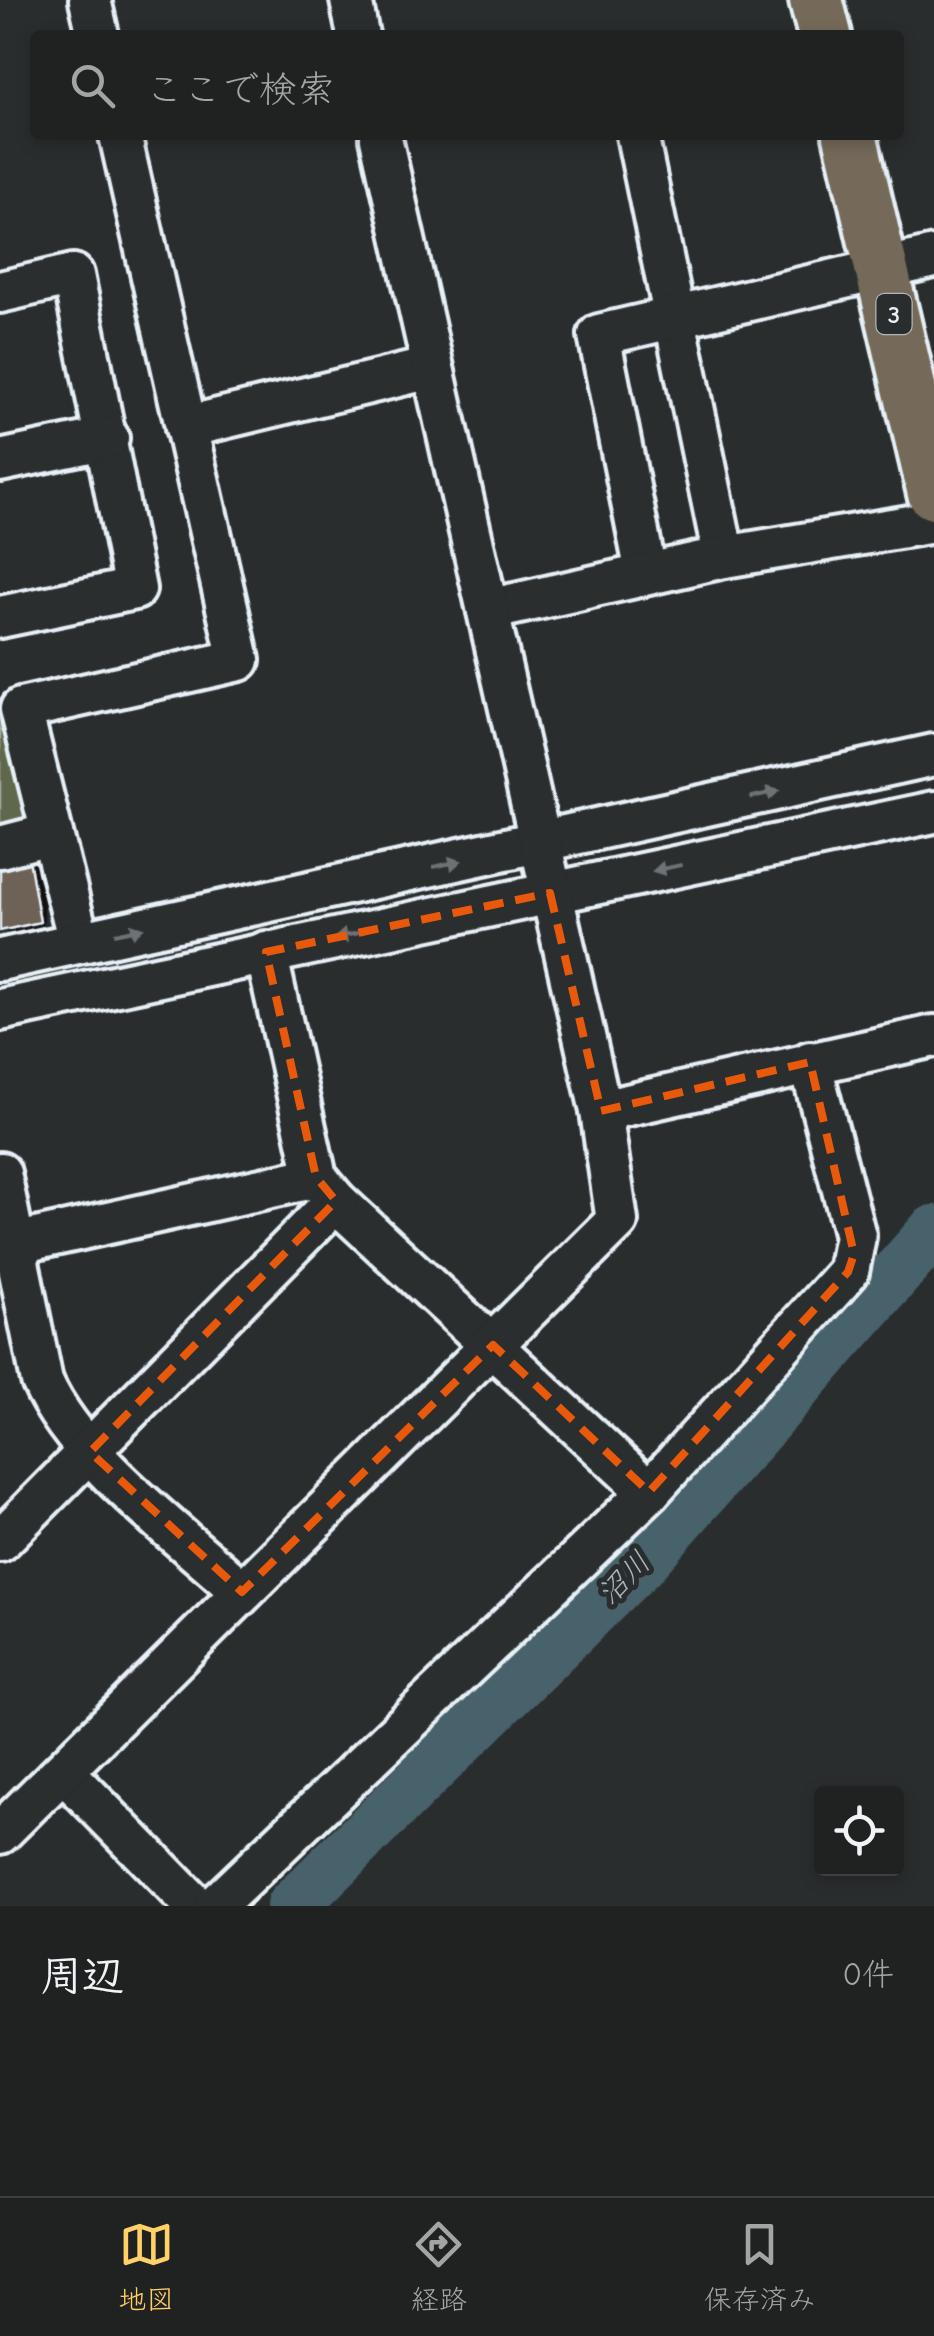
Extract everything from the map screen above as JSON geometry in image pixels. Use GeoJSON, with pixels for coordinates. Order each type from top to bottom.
{"type":"FeatureCollection","features":[{"type":"Feature","properties":{"kind":"main road"},"geometry":{"type":"LineString","coordinates":[[816,0],[824,30]]}},
{"type":"Feature","properties":{"kind":"main road","name":"3"},"geometry":{"type":"LineString","coordinates":[[852,140],[909,262],[934,493]]}},
{"type":"Feature","properties":{"kind":"street"},"geometry":{"type":"LineString","coordinates":[[90,0],[97,30]]}},
{"type":"Feature","properties":{"kind":"street"},"geometry":{"type":"LineString","coordinates":[[351,0],[357,30]]}},
{"type":"Feature","properties":{"kind":"street"},"geometry":{"type":"LineString","coordinates":[[79,942],[21,709],[239,660],[121,140]]}},
{"type":"Feature","properties":{"kind":"street"},"geometry":{"type":"LineString","coordinates":[[0,1833],[65,1773],[617,1221],[601,1111],[432,368],[386,140]]}},
{"type":"Feature","properties":{"kind":"street"},"geometry":{"type":"LineString","coordinates":[[639,140],[724,557]]}},
{"type":"Feature","properties":{"kind":"street"},"geometry":{"type":"LineString","coordinates":[[646,573],[599,335],[909,262]]}},
{"type":"Feature","properties":{"kind":"street"},"geometry":{"type":"LineString","coordinates":[[0,292],[73,275],[135,588],[0,617]]}},
{"type":"Feature","properties":{"kind":"street"},"geometry":{"type":"LineString","coordinates":[[186,426],[432,368]]}},
{"type":"Feature","properties":{"kind":"street"},"geometry":{"type":"LineString","coordinates":[[0,461],[108,438]]}},
{"type":"Feature","properties":{"kind":"street"},"geometry":{"type":"LineString","coordinates":[[488,610],[724,557],[934,522]]}},
{"type":"Feature","properties":{"kind":"street"},"geometry":{"type":"LineString","coordinates":[[0,960],[540,845],[934,755]]}},
{"type":"Feature","properties":{"kind":"street"},"geometry":{"type":"LineString","coordinates":[[0,1010],[934,812]]}},
{"type":"Feature","properties":{"kind":"street"},"geometry":{"type":"LineString","coordinates":[[0,847],[50,834]]}},
{"type":"Feature","properties":{"kind":"street"},"geometry":{"type":"LineString","coordinates":[[266,952],[326,1189],[649,1492]]}},
{"type":"Feature","properties":{"kind":"street"},"geometry":{"type":"LineString","coordinates":[[601,1111],[934,1036]]}},
{"type":"Feature","properties":{"kind":"street"},"geometry":{"type":"LineString","coordinates":[[215,1906],[649,1492],[850,1268],[856,1236],[810,1062]]}},
{"type":"Feature","properties":{"kind":"street"},"geometry":{"type":"LineString","coordinates":[[0,1173],[6,1246],[42,1380],[55,1411],[90,1452],[242,1592]]}},
{"type":"Feature","properties":{"kind":"street"},"geometry":{"type":"LineString","coordinates":[[6,1246],[326,1189]]}},
{"type":"Feature","properties":{"kind":"street"},"geometry":{"type":"LineString","coordinates":[[0,1541],[90,1452],[326,1189]]}},
{"type":"Feature","properties":{"kind":"street"},"geometry":{"type":"LineString","coordinates":[[65,1773],[195,1906]]}},
{"type":"Feature","properties":{"kind":"highlighted area"},"geometry":{"type":"Polygon","coordinates":[[[550,893],[601,1111],[810,1062],[854,1254],[848,1272],[649,1492],[493,1345],[242,1592],[90,1452],[336,1201],[316,1177],[266,952],[550,893]]]}},
{"type":"Feature","properties":{"kind":"green space"},"geometry":{"type":"Polygon","coordinates":[[[14,701],[43,836],[0,844],[0,704],[14,701]]]}},
{"type":"Feature","properties":{"kind":"building"},"geometry":{"type":"Polygon","coordinates":[[[27,848],[40,922],[0,931],[0,855],[27,848]]]}},
{"type":"Feature","properties":{"kind":"waterway","name":"沼川"},"geometry":{"type":"LineString","coordinates":[[292,1906],[639,1565],[934,1231]]}}]}
